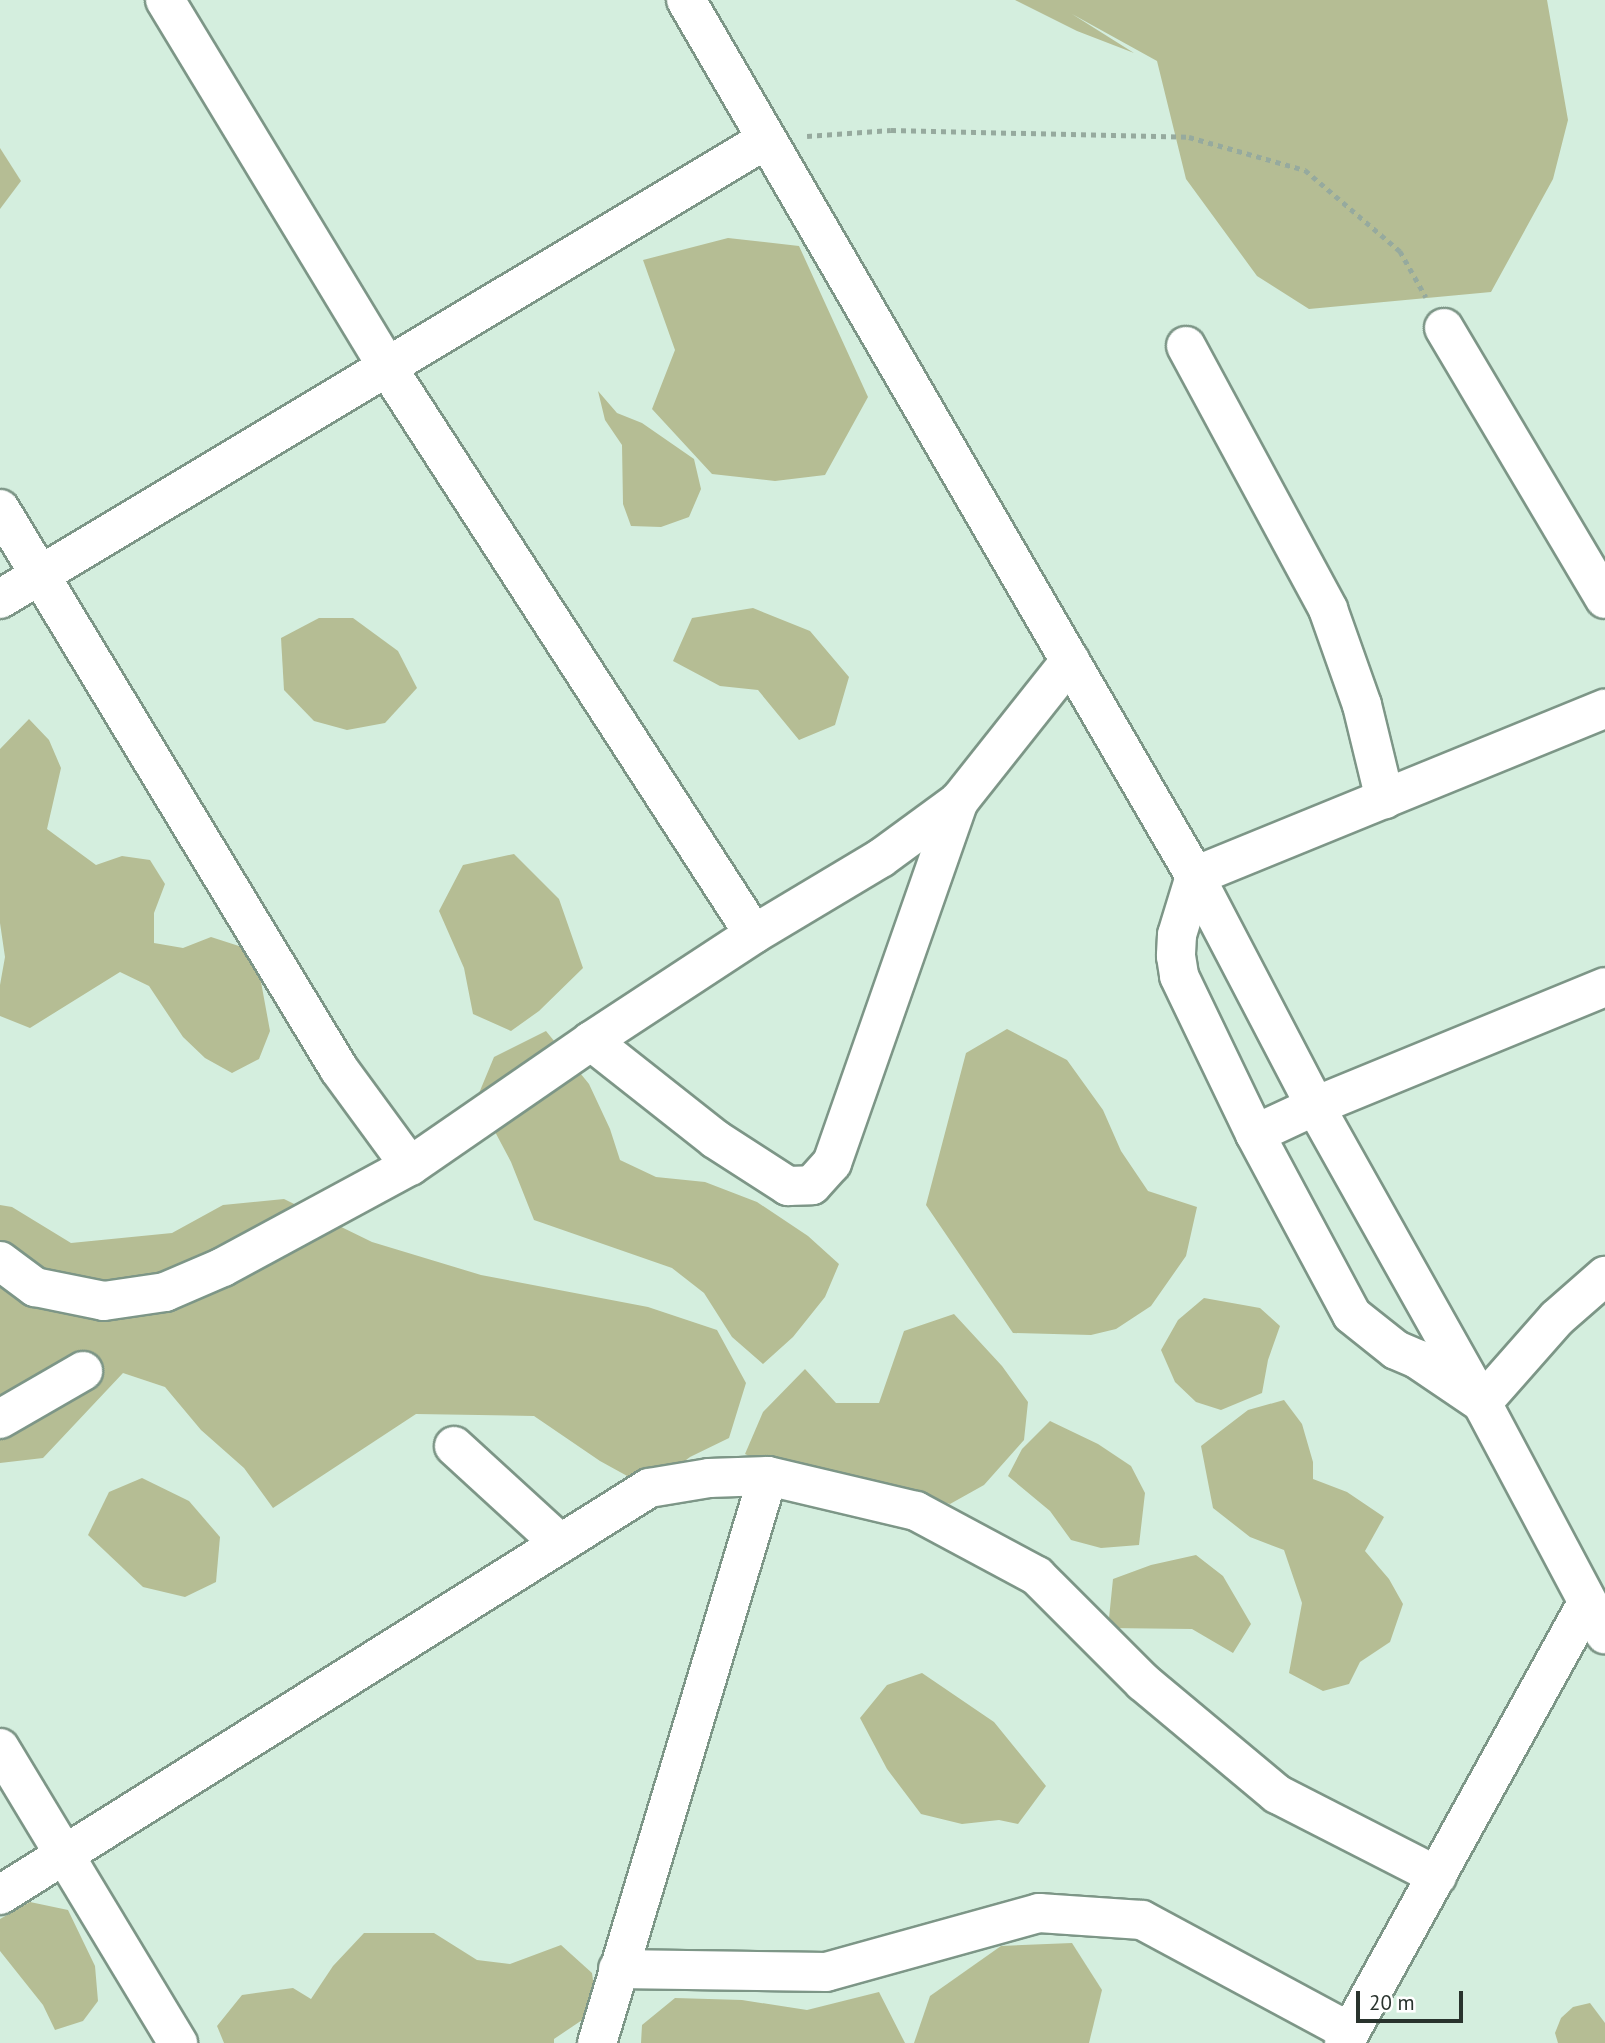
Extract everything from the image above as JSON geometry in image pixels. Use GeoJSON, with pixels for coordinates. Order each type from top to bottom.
{"type":"FeatureCollection","features":[{"type":"Feature","properties":{"kind":"street"},"geometry":{"type":"LineString","coordinates":[[165,0],[387,367],[754,934]]}},
{"type":"Feature","properties":{"kind":"street"},"geometry":{"type":"LineString","coordinates":[[618,1969],[826,1972],[1039,1913],[1142,1920],[1347,2038],[1437,1876],[1596,1619],[1482,1403],[1315,1106],[1195,876],[686,0]]}},
{"type":"Feature","properties":{"kind":"street"},"geometry":{"type":"LineString","coordinates":[[0,599],[767,139]]}},
{"type":"Feature","properties":{"kind":"street"},"geometry":{"type":"LineString","coordinates":[[1444,328],[1605,599]]}},
{"type":"Feature","properties":{"kind":"street"},"geometry":{"type":"LineString","coordinates":[[1186,346],[1328,609],[1362,705],[1385,799]]}},
{"type":"Feature","properties":{"kind":"street"},"geometry":{"type":"LineString","coordinates":[[0,509],[38,576],[339,1069],[410,1166]]}},
{"type":"Feature","properties":{"kind":"street"},"geometry":{"type":"LineString","coordinates":[[0,1261],[35,1287],[104,1301],[165,1292],[223,1267],[410,1166],[754,934],[881,858],[959,801],[1070,661]]}},
{"type":"Feature","properties":{"kind":"street"},"geometry":{"type":"LineString","coordinates":[[1195,876],[1605,709]]}},
{"type":"Feature","properties":{"kind":"street"},"geometry":{"type":"LineString","coordinates":[[592,1041],[715,1139],[788,1186],[813,1185],[832,1163],[959,801]]}},
{"type":"Feature","properties":{"kind":"street"},"geometry":{"type":"LineString","coordinates":[[1195,876],[1177,935],[1175,956],[1179,976],[1255,1134],[1352,1315],[1396,1350],[1417,1359],[1482,1403]]}},
{"type":"Feature","properties":{"kind":"street"},"geometry":{"type":"LineString","coordinates":[[1255,1134],[1315,1106],[1605,988]]}},
{"type":"Feature","properties":{"kind":"street"},"geometry":{"type":"LineString","coordinates":[[1482,1403],[1557,1318],[1605,1276]]}},
{"type":"Feature","properties":{"kind":"street"},"geometry":{"type":"LineString","coordinates":[[0,1419],[83,1371]]}},
{"type":"Feature","properties":{"kind":"street"},"geometry":{"type":"LineString","coordinates":[[454,1446],[560,1544]]}},
{"type":"Feature","properties":{"kind":"street"},"geometry":{"type":"LineString","coordinates":[[0,1895],[649,1488],[709,1478],[768,1476],[916,1511],[1037,1576],[1143,1682],[1277,1794],[1437,1876]]}},
{"type":"Feature","properties":{"kind":"street"},"geometry":{"type":"LineString","coordinates":[[597,2043],[768,1476]]}},
{"type":"Feature","properties":{"kind":"street"},"geometry":{"type":"LineString","coordinates":[[0,1748],[178,2043]]}},
{"type":"Feature","properties":{"kind":"path"},"geometry":{"type":"LineString","coordinates":[[767,139],[891,130],[1189,136],[1304,170],[1400,251],[1444,328]]}},
{"type":"Feature","properties":{"kind":"green space"},"geometry":{"type":"Polygon","coordinates":[[[1015,0],[1547,0],[1568,120],[1553,179],[1491,292],[1309,309],[1257,276],[1186,179],[1157,61],[1072,14],[1134,53],[1077,31],[1015,0]]]}},
{"type":"Feature","properties":{"kind":"green space"},"geometry":{"type":"Polygon","coordinates":[[[0,148],[21,181],[0,209],[0,148]]]}},
{"type":"Feature","properties":{"kind":"green space"},"geometry":{"type":"Polygon","coordinates":[[[728,238],[799,246],[868,397],[825,475],[775,481],[712,474],[652,409],[675,350],[643,260],[728,238]]]}},
{"type":"Feature","properties":{"kind":"green space"},"geometry":{"type":"Polygon","coordinates":[[[598,391],[617,413],[642,423],[694,459],[701,489],[689,517],[661,527],[631,526],[623,504],[622,445],[605,420],[598,391]]]}},
{"type":"Feature","properties":{"kind":"green space"},"geometry":{"type":"Polygon","coordinates":[[[753,608],[810,631],[849,677],[835,725],[799,740],[758,690],[720,686],[673,661],[692,618],[753,608]]]}},
{"type":"Feature","properties":{"kind":"green space"},"geometry":{"type":"Polygon","coordinates":[[[319,618],[353,618],[398,651],[417,688],[385,723],[347,730],[314,721],[284,690],[281,638],[319,618]]]}},
{"type":"Feature","properties":{"kind":"green space"},"geometry":{"type":"Polygon","coordinates":[[[29,719],[49,740],[61,768],[47,829],[96,865],[122,856],[150,860],[165,884],[154,913],[154,943],[183,948],[211,937],[242,947],[259,971],[270,1031],[259,1059],[232,1073],[205,1058],[183,1037],[149,986],[120,972],[30,1028],[0,1016],[0,985],[5,957],[0,923],[0,749],[29,719]]]}},
{"type":"Feature","properties":{"kind":"green space"},"geometry":{"type":"Polygon","coordinates":[[[514,854],[559,899],[583,968],[539,1011],[511,1031],[473,1014],[464,968],[439,911],[463,865],[514,854]]]}},
{"type":"Feature","properties":{"kind":"green space"},"geometry":{"type":"Polygon","coordinates":[[[1007,1029],[1067,1060],[1103,1110],[1121,1151],[1148,1191],[1197,1207],[1186,1256],[1151,1306],[1116,1329],[1091,1335],[1013,1333],[926,1205],[966,1053],[1007,1029]]]}},
{"type":"Feature","properties":{"kind":"green space"},"geometry":{"type":"Polygon","coordinates":[[[546,1031],[589,1084],[610,1129],[620,1160],[656,1177],[705,1182],[757,1202],[808,1236],[839,1264],[825,1297],[793,1337],[763,1364],[732,1337],[704,1293],[672,1268],[534,1220],[511,1162],[477,1098],[494,1057],[546,1031]]]}},
{"type":"Feature","properties":{"kind":"green space"},"geometry":{"type":"Polygon","coordinates":[[[284,1199],[372,1242],[481,1275],[648,1307],[717,1330],[746,1383],[729,1438],[690,1457],[649,1488],[600,1461],[534,1416],[416,1414],[273,1508],[244,1468],[201,1430],[165,1387],[123,1373],[43,1458],[0,1463],[0,1205],[12,1207],[71,1243],[172,1233],[223,1205],[284,1199]]]}},
{"type":"Feature","properties":{"kind":"green space"},"geometry":{"type":"Polygon","coordinates":[[[1204,1298],[1260,1308],[1280,1326],[1268,1360],[1262,1393],[1221,1410],[1196,1402],[1175,1382],[1161,1350],[1178,1320],[1204,1298]]]}},
{"type":"Feature","properties":{"kind":"green space"},"geometry":{"type":"Polygon","coordinates":[[[954,1314],[1002,1366],[1028,1402],[1024,1440],[984,1485],[950,1504],[885,1484],[808,1485],[745,1454],[763,1412],[805,1369],[836,1403],[879,1403],[904,1331],[954,1314]]]}},
{"type":"Feature","properties":{"kind":"green space"},"geometry":{"type":"Polygon","coordinates":[[[1284,1400],[1302,1424],[1313,1462],[1313,1479],[1347,1492],[1384,1517],[1365,1551],[1389,1579],[1403,1604],[1390,1642],[1360,1662],[1349,1684],[1323,1691],[1289,1673],[1302,1603],[1284,1550],[1250,1537],[1213,1508],[1201,1446],[1248,1410],[1284,1400]]]}},
{"type":"Feature","properties":{"kind":"green space"},"geometry":{"type":"Polygon","coordinates":[[[1050,1421],[1098,1444],[1131,1466],[1145,1493],[1139,1545],[1101,1548],[1071,1540],[1050,1511],[1008,1476],[1022,1449],[1050,1421]]]}},
{"type":"Feature","properties":{"kind":"green space"},"geometry":{"type":"Polygon","coordinates":[[[142,1478],[189,1501],[220,1537],[216,1582],[185,1597],[143,1587],[88,1535],[109,1492],[142,1478]]]}},
{"type":"Feature","properties":{"kind":"green space"},"geometry":{"type":"Polygon","coordinates":[[[1196,1555],[1223,1576],[1251,1624],[1233,1653],[1192,1629],[1108,1628],[1113,1579],[1151,1565],[1196,1555]]]}},
{"type":"Feature","properties":{"kind":"green space"},"geometry":{"type":"Polygon","coordinates":[[[922,1673],[994,1722],[1046,1786],[1018,1824],[999,1820],[962,1824],[921,1814],[887,1769],[860,1718],[887,1685],[922,1673]]]}},
{"type":"Feature","properties":{"kind":"green space"},"geometry":{"type":"Polygon","coordinates":[[[30,1902],[68,1910],[95,1966],[98,2001],[83,2021],[55,2030],[43,2005],[0,1951],[0,1919],[30,1902]]]}},
{"type":"Feature","properties":{"kind":"green space"},"geometry":{"type":"Polygon","coordinates":[[[364,1933],[434,1933],[477,1960],[510,1964],[561,1945],[592,1973],[597,2010],[554,2039],[554,2043],[224,2043],[217,2026],[242,1995],[293,1988],[311,1999],[333,1966],[364,1933]]]}},
{"type":"Feature","properties":{"kind":"green space"},"geometry":{"type":"Polygon","coordinates":[[[1072,1943],[1102,1990],[1089,2043],[914,2043],[930,1996],[1001,1946],[1072,1943]]]}},
{"type":"Feature","properties":{"kind":"green space"},"geometry":{"type":"Polygon","coordinates":[[[879,1992],[905,2043],[641,2043],[642,2025],[675,1998],[742,2000],[807,2010],[879,1992]]]}},
{"type":"Feature","properties":{"kind":"green space"},"geometry":{"type":"Polygon","coordinates":[[[1590,2003],[1605,2023],[1605,2043],[1558,2043],[1555,2033],[1561,2018],[1573,2007],[1590,2003]]]}}]}
